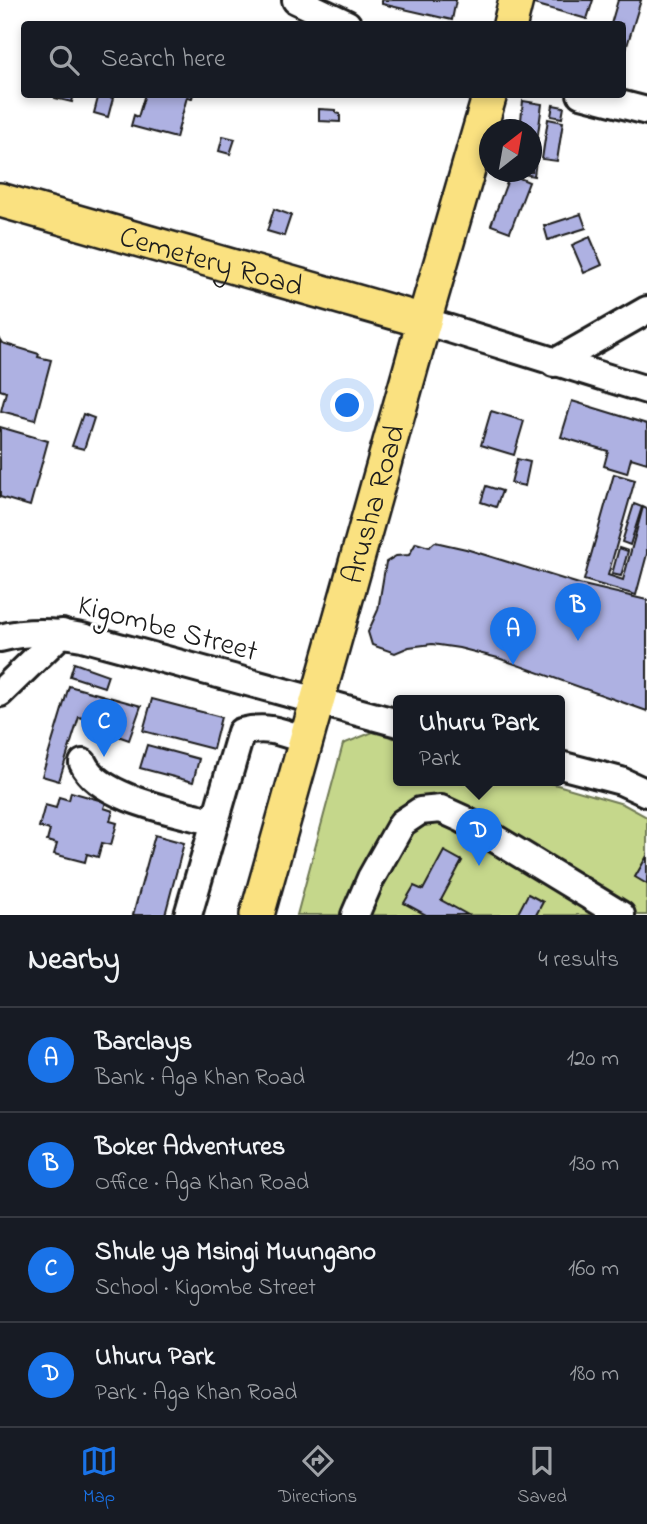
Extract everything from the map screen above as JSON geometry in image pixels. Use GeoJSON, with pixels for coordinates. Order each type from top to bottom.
{"type":"FeatureCollection","features":[{"type":"Feature","properties":{"kind":"main road"},"geometry":{"type":"LineString","coordinates":[[511,21],[516,0]]}},
{"type":"Feature","properties":{"kind":"main road","name":"Arusha Road"},"geometry":{"type":"LineString","coordinates":[[257,915],[424,321],[490,98]]}},
{"type":"Feature","properties":{"kind":"main road","name":"Cemetery Road"},"geometry":{"type":"LineString","coordinates":[[0,200],[424,321]]}},
{"type":"Feature","properties":{"kind":"street"},"geometry":{"type":"LineString","coordinates":[[296,0],[341,21]]}},
{"type":"Feature","properties":{"kind":"street"},"geometry":{"type":"LineString","coordinates":[[597,98],[647,111]]}},
{"type":"Feature","properties":{"kind":"street"},"geometry":{"type":"LineString","coordinates":[[554,362],[647,310]]}},
{"type":"Feature","properties":{"kind":"street"},"geometry":{"type":"LineString","coordinates":[[424,321],[647,390]]}},
{"type":"Feature","properties":{"kind":"street","name":"Kigombe Street"},"geometry":{"type":"LineString","coordinates":[[0,638],[29,633],[62,633],[147,653],[393,722]]}},
{"type":"Feature","properties":{"kind":"street"},"geometry":{"type":"LineString","coordinates":[[0,693],[62,633]]}},
{"type":"Feature","properties":{"kind":"street"},"geometry":{"type":"LineString","coordinates":[[188,915],[240,732],[259,727],[307,741]]}},
{"type":"Feature","properties":{"kind":"street"},"geometry":{"type":"LineString","coordinates":[[83,763],[88,774],[113,792],[215,822]]}},
{"type":"Feature","properties":{"kind":"street"},"geometry":{"type":"LineString","coordinates":[[565,767],[621,781],[647,793]]}},
{"type":"Feature","properties":{"kind":"street"},"geometry":{"type":"LineString","coordinates":[[355,915],[371,878],[402,824],[420,811],[441,809],[463,819],[621,915]]}},
{"type":"Feature","properties":{"kind":"green space"},"geometry":{"type":"Polygon","coordinates":[[[373,732],[393,738],[393,786],[561,786],[623,804],[647,817],[647,915],[297,915],[343,744],[373,732]]]}},
{"type":"Feature","properties":{"kind":"building"},"geometry":{"type":"Polygon","coordinates":[[[382,0],[456,0],[452,20],[382,4],[382,0]]]}},
{"type":"Feature","properties":{"kind":"building"},"geometry":{"type":"Polygon","coordinates":[[[535,0],[593,0],[587,19],[534,4],[535,0]]]}},
{"type":"Feature","properties":{"kind":"building"},"geometry":{"type":"Polygon","coordinates":[[[618,0],[641,0],[626,49],[626,21],[612,21],[618,0]]]}},
{"type":"Feature","properties":{"kind":"building"},"geometry":{"type":"Polygon","coordinates":[[[55,98],[73,98],[72,102],[55,98]]]}},
{"type":"Feature","properties":{"kind":"building"},"geometry":{"type":"Polygon","coordinates":[[[98,98],[113,98],[108,117],[94,113],[98,98]]]}},
{"type":"Feature","properties":{"kind":"building"},"geometry":{"type":"Polygon","coordinates":[[[144,98],[187,98],[176,138],[131,126],[134,115],[138,117],[144,98]]]}},
{"type":"Feature","properties":{"kind":"building"},"geometry":{"type":"Polygon","coordinates":[[[523,101],[542,104],[540,119],[521,119],[523,101]]]}},
{"type":"Feature","properties":{"kind":"building"},"geometry":{"type":"Polygon","coordinates":[[[553,105],[564,107],[562,118],[551,116],[553,105]]]}},
{"type":"Feature","properties":{"kind":"building"},"geometry":{"type":"Polygon","coordinates":[[[319,109],[336,110],[336,113],[340,114],[340,122],[319,121],[319,109]]]}},
{"type":"Feature","properties":{"kind":"building"},"geometry":{"type":"Polygon","coordinates":[[[548,119],[563,122],[557,161],[542,159],[548,119]]]}},
{"type":"Feature","properties":{"kind":"building"},"geometry":{"type":"Polygon","coordinates":[[[223,136],[235,139],[230,154],[219,151],[223,136]]]}},
{"type":"Feature","properties":{"kind":"building"},"geometry":{"type":"Polygon","coordinates":[[[507,182],[529,182],[510,232],[491,225],[507,182]]]}},
{"type":"Feature","properties":{"kind":"building"},"geometry":{"type":"Polygon","coordinates":[[[274,209],[291,215],[284,236],[267,231],[274,209]]]}},
{"type":"Feature","properties":{"kind":"building"},"geometry":{"type":"Polygon","coordinates":[[[581,214],[586,228],[548,240],[544,226],[581,214]]]}},
{"type":"Feature","properties":{"kind":"building"},"geometry":{"type":"Polygon","coordinates":[[[590,237],[602,265],[584,273],[572,245],[590,237]]]}},
{"type":"Feature","properties":{"kind":"building"},"geometry":{"type":"Polygon","coordinates":[[[0,340],[51,360],[35,420],[1,411],[6,392],[0,390],[0,340]]]}},
{"type":"Feature","properties":{"kind":"building"},"geometry":{"type":"Polygon","coordinates":[[[572,401],[647,424],[647,463],[631,458],[627,473],[604,466],[608,451],[561,437],[572,401]]]}},
{"type":"Feature","properties":{"kind":"building"},"geometry":{"type":"Polygon","coordinates":[[[491,411],[524,421],[514,455],[481,445],[491,411]]]}},
{"type":"Feature","properties":{"kind":"building"},"geometry":{"type":"Polygon","coordinates":[[[83,414],[94,418],[84,449],[72,446],[83,414]]]}},
{"type":"Feature","properties":{"kind":"building"},"geometry":{"type":"Polygon","coordinates":[[[0,427],[48,441],[30,506],[0,497],[0,427]]]}},
{"type":"Feature","properties":{"kind":"building"},"geometry":{"type":"Polygon","coordinates":[[[517,459],[530,462],[525,486],[511,483],[517,459]]]}},
{"type":"Feature","properties":{"kind":"building"},"geometry":{"type":"Polygon","coordinates":[[[614,474],[635,480],[608,575],[623,580],[643,507],[647,509],[647,554],[636,595],[584,580],[614,474]]]}},
{"type":"Feature","properties":{"kind":"building"},"geometry":{"type":"Polygon","coordinates":[[[486,486],[502,491],[496,507],[481,502],[486,486]]]}},
{"type":"Feature","properties":{"kind":"building"},"geometry":{"type":"Polygon","coordinates":[[[634,504],[642,507],[630,545],[622,542],[634,504]]]}},
{"type":"Feature","properties":{"kind":"building"},"geometry":{"type":"Polygon","coordinates":[[[435,542],[579,584],[647,600],[647,711],[498,658],[459,648],[432,644],[409,647],[395,653],[372,645],[368,632],[378,610],[386,562],[396,556],[409,555],[416,543],[429,547],[435,542]]]}},
{"type":"Feature","properties":{"kind":"building"},"geometry":{"type":"Polygon","coordinates":[[[619,548],[628,551],[621,576],[612,574],[619,548]]]}},
{"type":"Feature","properties":{"kind":"building"},"geometry":{"type":"Polygon","coordinates":[[[74,663],[108,675],[104,687],[70,676],[74,663]]]}},
{"type":"Feature","properties":{"kind":"building"},"geometry":{"type":"Polygon","coordinates":[[[69,686],[141,706],[129,740],[118,736],[120,728],[79,717],[59,781],[42,776],[69,686]]]}},
{"type":"Feature","properties":{"kind":"building"},"geometry":{"type":"Polygon","coordinates":[[[152,699],[221,717],[213,749],[143,731],[152,699]]]}},
{"type":"Feature","properties":{"kind":"building"},"geometry":{"type":"Polygon","coordinates":[[[147,745],[199,759],[193,782],[140,768],[147,745]]]}},
{"type":"Feature","properties":{"kind":"building"},"geometry":{"type":"Polygon","coordinates":[[[71,792],[106,802],[104,808],[113,811],[110,821],[117,823],[111,845],[102,843],[98,857],[87,854],[85,862],[54,854],[57,844],[47,841],[50,830],[39,827],[45,805],[56,808],[59,797],[69,800],[71,792]]]}},
{"type":"Feature","properties":{"kind":"building"},"geometry":{"type":"Polygon","coordinates":[[[155,835],[184,843],[165,915],[133,915],[155,835]]]}},
{"type":"Feature","properties":{"kind":"building"},"geometry":{"type":"Polygon","coordinates":[[[444,851],[462,861],[441,900],[468,915],[426,915],[404,903],[414,886],[423,890],[444,851]]]}},
{"type":"Feature","properties":{"kind":"building"},"geometry":{"type":"Polygon","coordinates":[[[647,856],[647,884],[635,877],[647,856]]]}},
{"type":"Feature","properties":{"kind":"building"},"geometry":{"type":"Polygon","coordinates":[[[528,894],[543,902],[536,915],[517,915],[528,894]]]}},
{"type":"Feature","properties":{"kind":"place","name":"Boker Adventures"},"geometry":{"type":"Point","coordinates":[578,641]}},
{"type":"Feature","properties":{"kind":"place","name":"Barclays"},"geometry":{"type":"Point","coordinates":[513,665]}},
{"type":"Feature","properties":{"kind":"place","name":"Shule ya Msingi Muungano"},"geometry":{"type":"Point","coordinates":[104,757]}},
{"type":"Feature","properties":{"kind":"place","name":"Uhuru Park"},"geometry":{"type":"Point","coordinates":[479,866]}}]}
